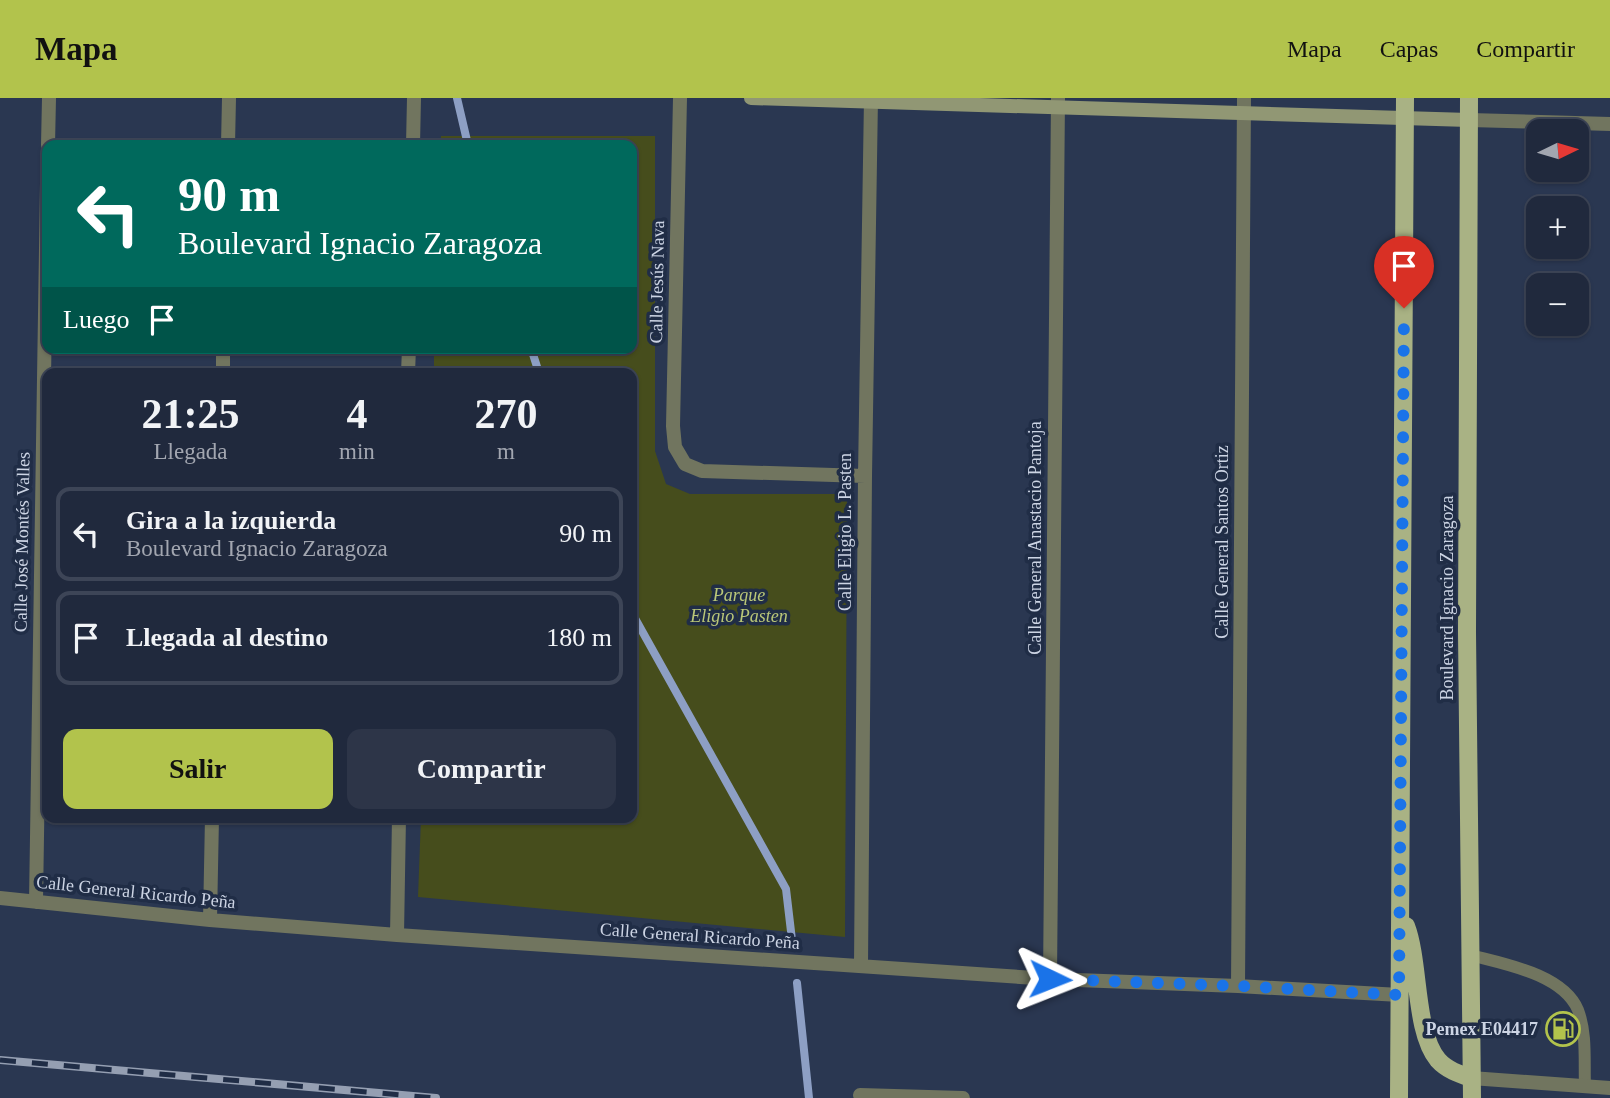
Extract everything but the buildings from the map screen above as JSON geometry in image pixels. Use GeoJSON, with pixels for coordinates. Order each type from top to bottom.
{"type":"FeatureCollection","features":[{"type":"Feature","properties":{"kind":"main road"},"geometry":{"type":"LineString","coordinates":[[751,98],[1058,103],[1244,114],[1469,120]]}},
{"type":"Feature","properties":{"kind":"main road"},"geometry":{"type":"LineString","coordinates":[[1399,1098],[1405,98]]}},
{"type":"Feature","properties":{"kind":"main road","name":"Boulevard Ignacio Zaragoza"},"geometry":{"type":"LineString","coordinates":[[1469,98],[1467,632],[1472,1098]]}},
{"type":"Feature","properties":{"kind":"main road"},"geometry":{"type":"LineString","coordinates":[[1401,913],[1409,934],[1422,1017],[1432,1051],[1447,1068],[1471,1077]]}},
{"type":"Feature","properties":{"kind":"street"},"geometry":{"type":"LineString","coordinates":[[48,140],[49,98]]}},
{"type":"Feature","properties":{"kind":"street"},"geometry":{"type":"LineString","coordinates":[[228,140],[229,98]]}},
{"type":"Feature","properties":{"kind":"street"},"geometry":{"type":"LineString","coordinates":[[413,140],[414,98]]}},
{"type":"Feature","properties":{"kind":"street","name":"Calle Jesús Nava"},"geometry":{"type":"LineString","coordinates":[[680,98],[673,426],[675,447],[684,464],[702,471],[865,476]]}},
{"type":"Feature","properties":{"kind":"street","name":"Calle General Santos Ortiz"},"geometry":{"type":"LineString","coordinates":[[1238,986],[1244,98]]}},
{"type":"Feature","properties":{"kind":"street","name":"Calle Eligio L. Pasten"},"geometry":{"type":"LineString","coordinates":[[862,966],[871,100]]}},
{"type":"Feature","properties":{"kind":"street","name":"Calle General Anastacio Pantoja"},"geometry":{"type":"LineString","coordinates":[[1050,979],[1058,103]]}},
{"type":"Feature","properties":{"kind":"street"},"geometry":{"type":"LineString","coordinates":[[1469,120],[1610,124]]}},
{"type":"Feature","properties":{"kind":"street","name":"Calle José Montés Valles"},"geometry":{"type":"LineString","coordinates":[[36,902],[42,510]]}},
{"type":"Feature","properties":{"kind":"street"},"geometry":{"type":"LineString","coordinates":[[210,920],[212,823]]}},
{"type":"Feature","properties":{"kind":"street"},"geometry":{"type":"LineString","coordinates":[[397,935],[399,823]]}},
{"type":"Feature","properties":{"kind":"street","name":"Calle General Ricardo Peña"},"geometry":{"type":"LineString","coordinates":[[0,898],[210,920],[397,935],[1050,979],[1399,995]]}},
{"type":"Feature","properties":{"kind":"street"},"geometry":{"type":"LineString","coordinates":[[1471,1077],[1610,1088]]}},
{"type":"Feature","properties":{"kind":"street"},"geometry":{"type":"LineString","coordinates":[[860,1095],[963,1098]]}},
{"type":"Feature","properties":{"kind":"lane"},"geometry":{"type":"LineString","coordinates":[[1470,955],[1540,976],[1562,988],[1577,1009],[1582,1027],[1585,1086]]}},
{"type":"Feature","properties":{"kind":"green space","name":"Parque Eligio Pasten"},"geometry":{"type":"Polygon","coordinates":[[[441,136],[655,136],[655,451],[666,484],[690,494],[847,494],[845,937],[418,897],[421,823],[637,823],[637,368],[434,368],[434,354],[637,354],[637,140],[441,140],[441,136]]]}},
{"type":"Feature","properties":{"kind":"waterway"},"geometry":{"type":"LineString","coordinates":[[457,98],[467,140]]}},
{"type":"Feature","properties":{"kind":"waterway"},"geometry":{"type":"LineString","coordinates":[[533,354],[537,368]]}},
{"type":"Feature","properties":{"kind":"waterway"},"geometry":{"type":"LineString","coordinates":[[637,622],[786,889],[792,940]]}},
{"type":"Feature","properties":{"kind":"waterway"},"geometry":{"type":"LineString","coordinates":[[797,983],[809,1098]]}},
{"type":"Feature","properties":{"kind":"railway"},"geometry":{"type":"LineString","coordinates":[[0,1060],[436,1098]]}},
{"type":"Feature","properties":{"kind":"place","name":"Pemex E04417"},"geometry":{"type":"Point","coordinates":[1563,1029]}},
{"type":"Feature","properties":{"kind":"route"},"geometry":{"type":"LineString","coordinates":[[1050,979],[1399,995],[1404,308]]}}]}
